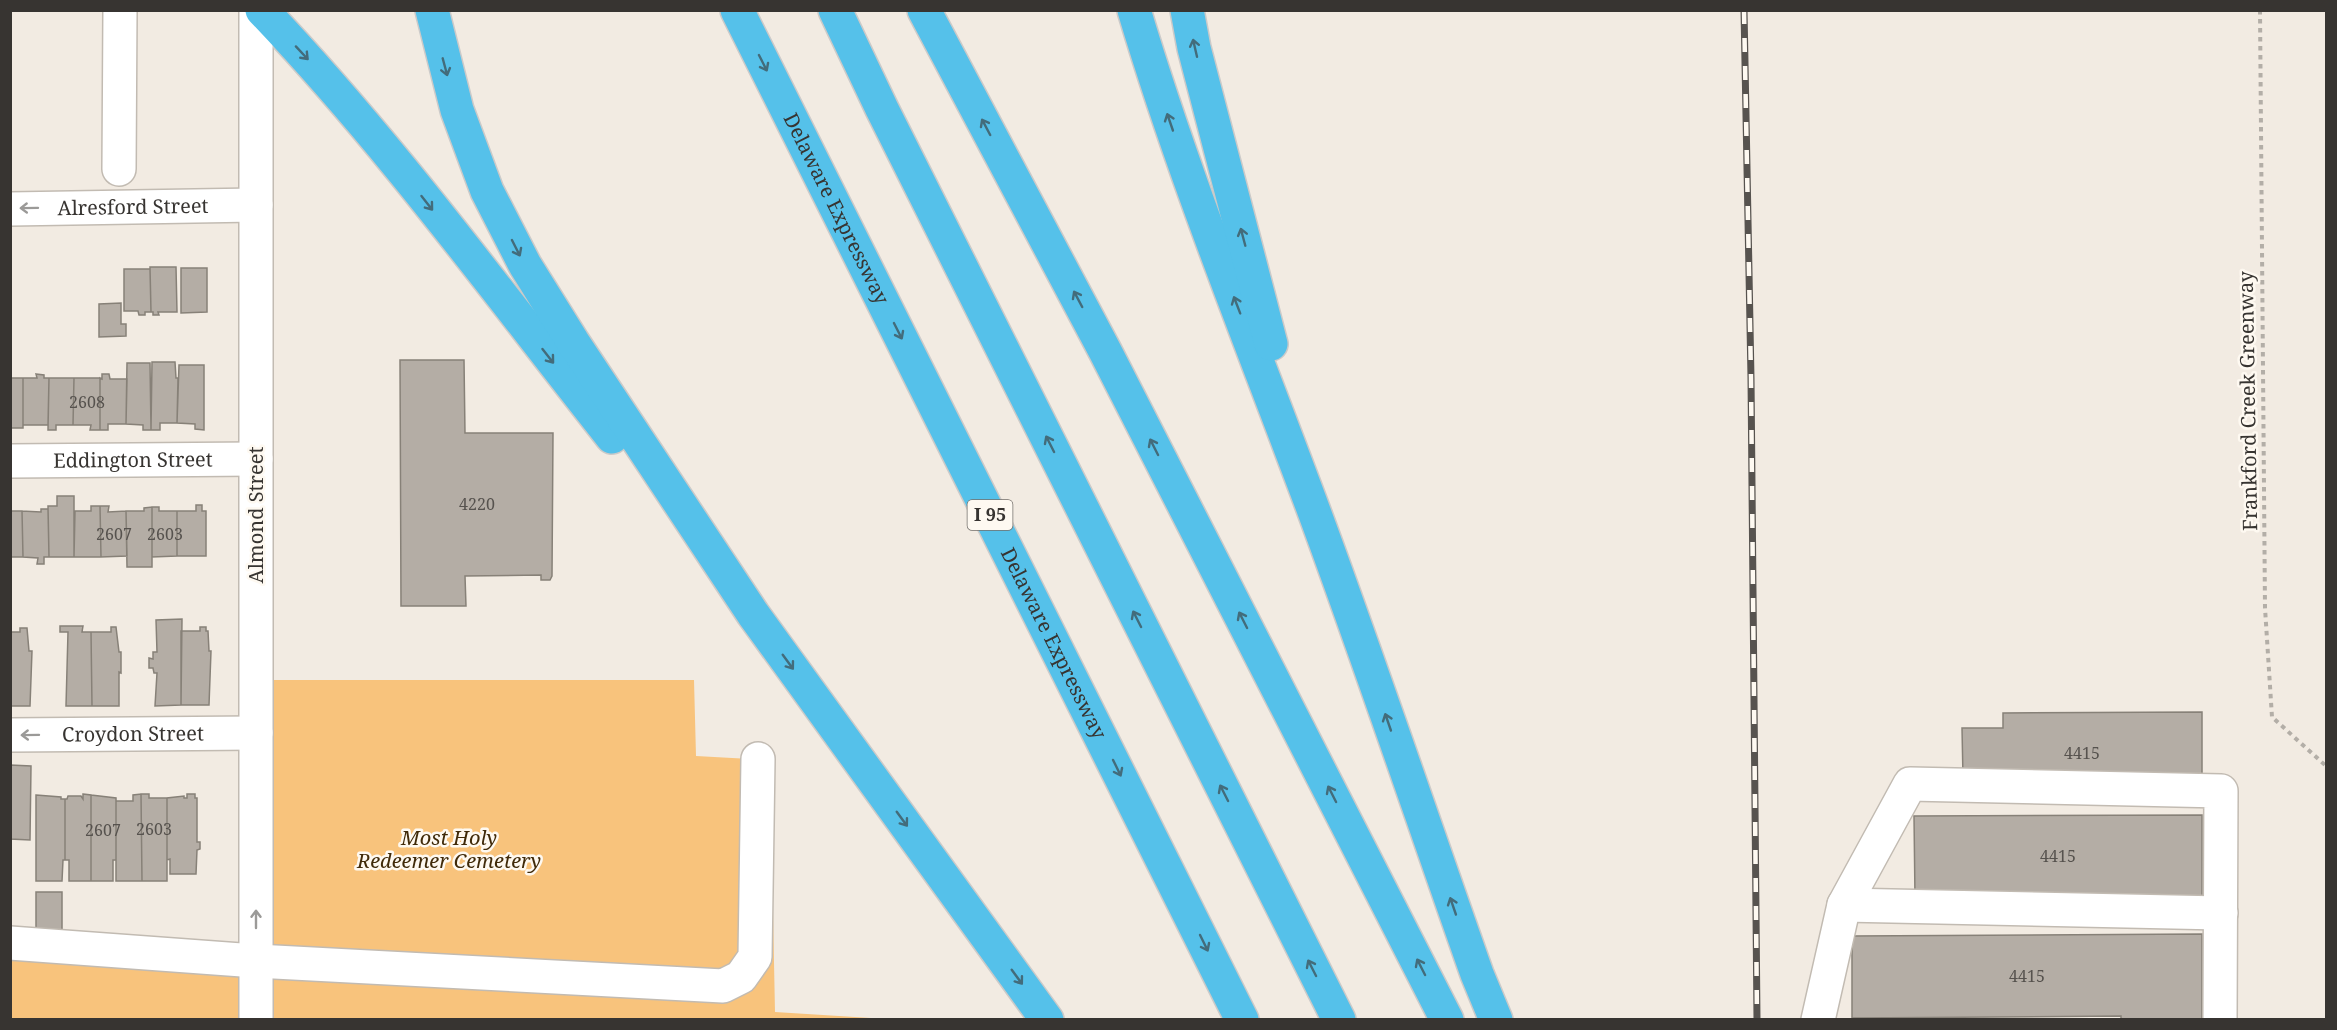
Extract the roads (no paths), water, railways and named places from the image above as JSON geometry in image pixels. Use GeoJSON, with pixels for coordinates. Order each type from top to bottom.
{"type":"FeatureCollection","features":[{"type":"Feature","properties":{"kind":"highway"},"geometry":{"type":"LineString","coordinates":[[262,10],[379,142],[753,614],[1046,1018]]}},
{"type":"Feature","properties":{"kind":"highway"},"geometry":{"type":"LineString","coordinates":[[432,10],[460,120],[487,191],[525,265],[573,342],[753,614]]}},
{"type":"Feature","properties":{"kind":"highway","name":"Delaware Expressway"},"geometry":{"type":"LineString","coordinates":[[737,10],[1242,1020]]}},
{"type":"Feature","properties":{"kind":"highway"},"geometry":{"type":"LineString","coordinates":[[835,10],[919,183],[1338,1020]]}},
{"type":"Feature","properties":{"kind":"highway"},"geometry":{"type":"LineString","coordinates":[[924,10],[1105,351],[1448,1020]]}},
{"type":"Feature","properties":{"kind":"highway"},"geometry":{"type":"LineString","coordinates":[[1134,10],[1189,177],[1316,517],[1477,974],[1496,1020]]}},
{"type":"Feature","properties":{"kind":"highway"},"geometry":{"type":"LineString","coordinates":[[1187,10],[1194,48],[1316,517]]}},
{"type":"Feature","properties":{"kind":"street"},"geometry":{"type":"LineString","coordinates":[[119,169],[120,10]]}},
{"type":"Feature","properties":{"kind":"street","name":"Almond Street"},"geometry":{"type":"LineString","coordinates":[[256,10],[256,1020]]}},
{"type":"Feature","properties":{"kind":"street","name":"Alresford Street"},"geometry":{"type":"LineString","coordinates":[[10,209],[256,205]]}},
{"type":"Feature","properties":{"kind":"street","name":"Eddington Street"},"geometry":{"type":"LineString","coordinates":[[10,461],[256,459]]}},
{"type":"Feature","properties":{"kind":"street","name":"Croydon Street"},"geometry":{"type":"LineString","coordinates":[[10,735],[256,733]]}},
{"type":"Feature","properties":{"kind":"street"},"geometry":{"type":"LineString","coordinates":[[10,943],[256,961],[723,986],[733,982],[748,969],[755,957],[758,759]]}},
{"type":"Feature","properties":{"kind":"street"},"geometry":{"type":"LineString","coordinates":[[1818,1020],[1844,905],[1910,784],[2222,791],[2220,1020]]}},
{"type":"Feature","properties":{"kind":"street"},"geometry":{"type":"LineString","coordinates":[[1844,905],[2221,913]]}},
{"type":"Feature","properties":{"kind":"railway"},"geometry":{"type":"LineString","coordinates":[[1744,10],[1751,378],[1757,1020]]}},
{"type":"Feature","properties":{"kind":"park label","name":"Most Holy Redeemer Cemetery"},"geometry":{"type":"Point","coordinates":[449,850]}}]}
